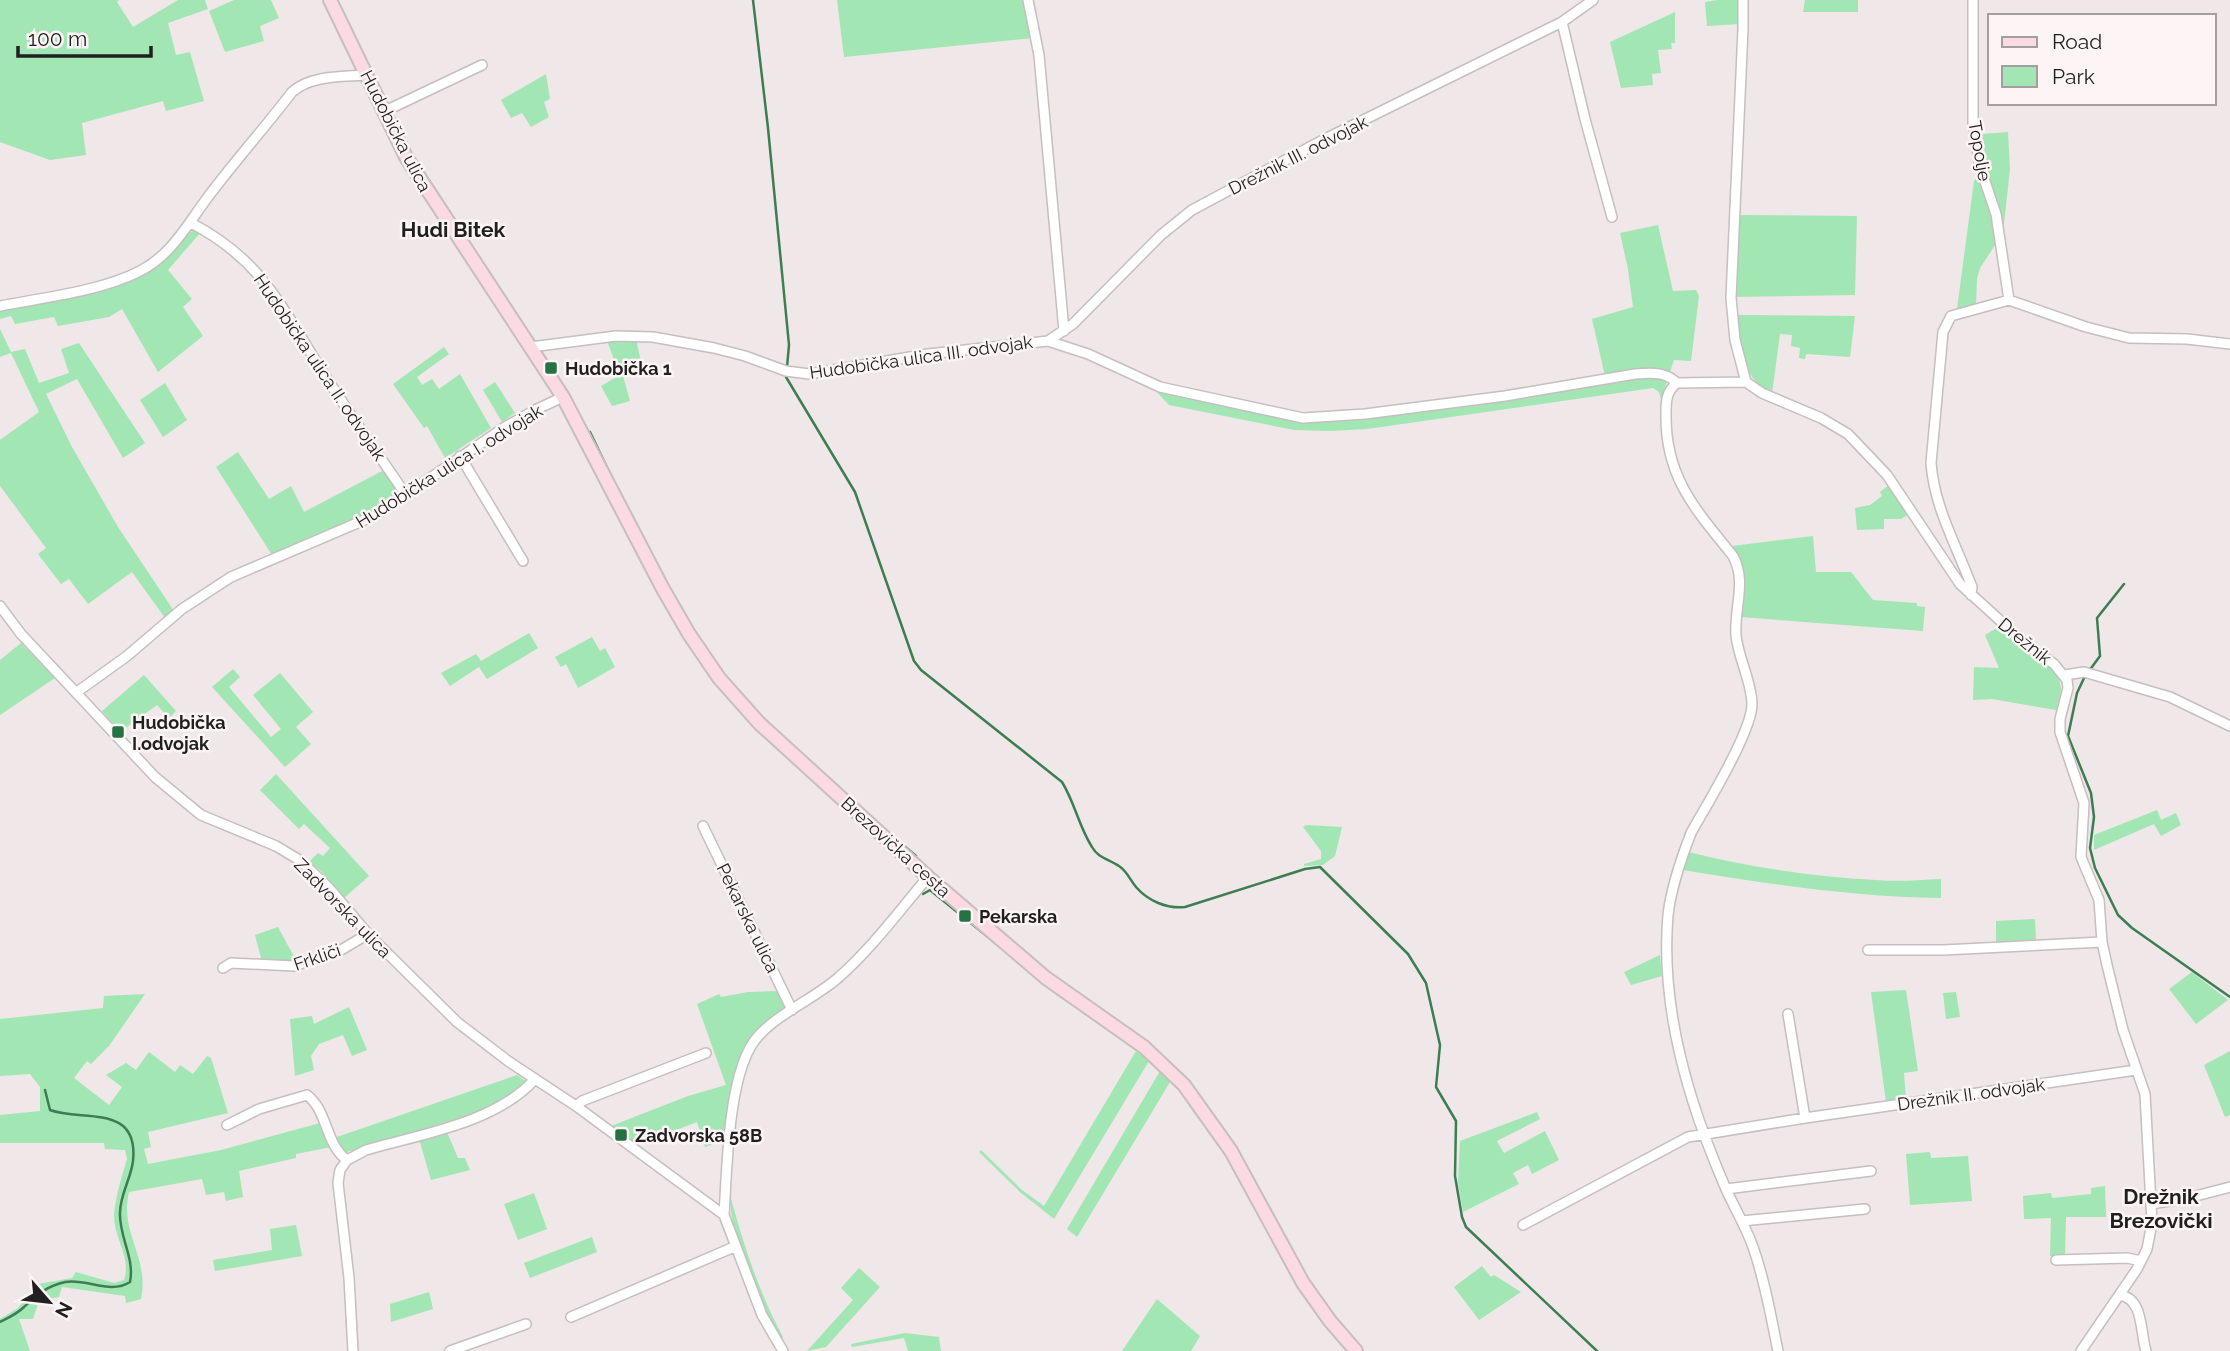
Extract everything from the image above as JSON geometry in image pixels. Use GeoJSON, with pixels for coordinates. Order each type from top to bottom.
{"type":"FeatureCollection","features":[{"type":"Feature","properties":{"kind":"main road","name":"Hudobička ulica"},"geometry":{"type":"LineString","coordinates":[[330,0],[383,112],[420,182],[563,397]]}},
{"type":"Feature","properties":{"kind":"main road","name":"Brezovička cesta"},"geometry":{"type":"LineString","coordinates":[[563,397],[663,589],[719,678],[759,723],[928,877],[1046,978],[1144,1047],[1184,1085],[1231,1151],[1303,1283],[1356,1351]]}},
{"type":"Feature","properties":{"kind":"street"},"geometry":{"type":"LineString","coordinates":[[1028,0],[1041,67],[1064,331]]}},
{"type":"Feature","properties":{"kind":"street","name":"Drežnik III. odvojak"},"geometry":{"type":"LineString","coordinates":[[1064,331],[1161,235],[1192,210],[1321,141],[1562,22],[1593,0]]}},
{"type":"Feature","properties":{"kind":"street"},"geometry":{"type":"LineString","coordinates":[[1743,0],[1731,298],[1735,340],[1746,382],[1677,383],[1668,392],[1666,430],[1674,472],[1686,496],[1738,566],[1741,583],[1736,634],[1752,705],[1747,726],[1691,833],[1675,884],[1668,913],[1670,993],[1681,1061],[1726,1189],[1753,1248],[1779,1351]]}},
{"type":"Feature","properties":{"kind":"street","name":"Topolje"},"geometry":{"type":"LineString","coordinates":[[1973,0],[1973,123],[1980,167],[1996,214],[2010,300]]}},
{"type":"Feature","properties":{"kind":"street"},"geometry":{"type":"LineString","coordinates":[[1562,22],[1612,217]]}},
{"type":"Feature","properties":{"kind":"street"},"geometry":{"type":"LineString","coordinates":[[383,112],[482,65]]}},
{"type":"Feature","properties":{"kind":"street"},"geometry":{"type":"LineString","coordinates":[[0,306],[108,283],[139,272],[170,249],[205,201],[299,86],[315,80],[366,75]]}},
{"type":"Feature","properties":{"kind":"street","name":"Hudobička ulica II. odvojak"},"geometry":{"type":"LineString","coordinates":[[191,223],[212,233],[240,253],[267,285],[406,495]]}},
{"type":"Feature","properties":{"kind":"street"},"geometry":{"type":"LineString","coordinates":[[1970,594],[1972,587],[1937,501],[1931,463],[1943,332],[1951,316],[2010,300],[2086,327],[2129,338],[2188,339],[2230,344]]}},
{"type":"Feature","properties":{"kind":"street","name":"Hudobička ulica III. odvojak"},"geometry":{"type":"LineString","coordinates":[[531,347],[596,338],[645,336],[713,348],[786,371],[809,374],[928,354],[1048,341],[1064,331]]}},
{"type":"Feature","properties":{"kind":"street"},"geometry":{"type":"LineString","coordinates":[[1048,341],[1088,354],[1160,387],[1303,418],[1365,414],[1505,396],[1635,374],[1656,373],[1670,376],[1677,383]]}},
{"type":"Feature","properties":{"kind":"street","name":"Drežnik"},"geometry":{"type":"LineString","coordinates":[[1746,382],[1782,403],[1837,426],[1856,442],[1887,475],[1960,584],[2028,646],[2065,675],[2068,688],[2060,719],[2060,733],[2084,803],[2081,857],[2099,900],[2102,942],[2123,1030],[2145,1094],[2151,1204],[2150,1237],[2141,1261],[2081,1351]]}},
{"type":"Feature","properties":{"kind":"street","name":"Hudobička ulica I. odvojak"},"geometry":{"type":"LineString","coordinates":[[77,692],[127,656],[183,609],[231,577],[376,515],[515,421],[563,397]]}},
{"type":"Feature","properties":{"kind":"street"},"geometry":{"type":"LineString","coordinates":[[460,456],[523,561]]}},
{"type":"Feature","properties":{"kind":"street"},"geometry":{"type":"LineString","coordinates":[[0,606],[21,634],[77,692]]}},
{"type":"Feature","properties":{"kind":"street"},"geometry":{"type":"LineString","coordinates":[[2065,675],[2084,672],[2170,697],[2230,726]]}},
{"type":"Feature","properties":{"kind":"street","name":"Zadvorska ulica"},"geometry":{"type":"LineString","coordinates":[[77,692],[173,793],[201,815],[290,853],[320,878],[368,934],[457,1022],[724,1215]]}},
{"type":"Feature","properties":{"kind":"street","name":"Pekarska ulica"},"geometry":{"type":"LineString","coordinates":[[703,826],[792,1010]]}},
{"type":"Feature","properties":{"kind":"street"},"geometry":{"type":"LineString","coordinates":[[783,1351],[762,1315],[724,1215],[729,1135],[747,1053],[757,1037],[841,976],[928,877]]}},
{"type":"Feature","properties":{"kind":"street","name":"Frkliči"},"geometry":{"type":"LineString","coordinates":[[223,968],[231,963],[295,967],[341,950],[368,934]]}},
{"type":"Feature","properties":{"kind":"street"},"geometry":{"type":"LineString","coordinates":[[1868,950],[1943,950],[2102,942]]}},
{"type":"Feature","properties":{"kind":"street"},"geometry":{"type":"LineString","coordinates":[[1788,1014],[1805,1118]]}},
{"type":"Feature","properties":{"kind":"street"},"geometry":{"type":"LineString","coordinates":[[576,1106],[582,1101],[706,1053]]}},
{"type":"Feature","properties":{"kind":"street","name":"Drežnik II. odvojak"},"geometry":{"type":"LineString","coordinates":[[1523,1225],[1688,1138],[1805,1118],[2136,1070]]}},
{"type":"Feature","properties":{"kind":"street"},"geometry":{"type":"LineString","coordinates":[[353,1351],[349,1278],[338,1183],[340,1170],[347,1160],[366,1150],[484,1115],[514,1099],[535,1079]]}},
{"type":"Feature","properties":{"kind":"street"},"geometry":{"type":"LineString","coordinates":[[227,1125],[259,1110],[307,1095],[316,1104],[338,1154],[347,1160]]}},
{"type":"Feature","properties":{"kind":"street"},"geometry":{"type":"LineString","coordinates":[[1726,1189],[1871,1171]]}},
{"type":"Feature","properties":{"kind":"street"},"geometry":{"type":"LineString","coordinates":[[2151,1204],[2230,1187]]}},
{"type":"Feature","properties":{"kind":"street"},"geometry":{"type":"LineString","coordinates":[[1742,1221],[1865,1209]]}},
{"type":"Feature","properties":{"kind":"street"},"geometry":{"type":"LineString","coordinates":[[571,1317],[734,1247]]}},
{"type":"Feature","properties":{"kind":"street"},"geometry":{"type":"LineString","coordinates":[[2056,1260],[2127,1258],[2141,1261]]}},
{"type":"Feature","properties":{"kind":"street"},"geometry":{"type":"LineString","coordinates":[[2120,1295],[2129,1297],[2135,1303],[2146,1351]]}},
{"type":"Feature","properties":{"kind":"street"},"geometry":{"type":"LineString","coordinates":[[450,1351],[526,1324]]}},
{"type":"Feature","properties":{"kind":"green space"},"geometry":{"type":"Polygon","coordinates":[[[0,0],[119,0],[117,2],[133,27],[178,0],[205,0],[208,9],[168,23],[176,55],[190,52],[204,101],[166,111],[163,101],[82,123],[86,155],[50,160],[0,142],[0,0]]]}},
{"type":"Feature","properties":{"kind":"green space"},"geometry":{"type":"Polygon","coordinates":[[[234,0],[271,0],[279,18],[260,26],[264,41],[225,52],[209,11],[234,0]]]}},
{"type":"Feature","properties":{"kind":"green space"},"geometry":{"type":"Polygon","coordinates":[[[837,0],[1026,0],[1034,38],[844,57],[837,0]]]}},
{"type":"Feature","properties":{"kind":"green space"},"geometry":{"type":"Polygon","coordinates":[[[1740,0],[1740,24],[1707,26],[1705,2],[1740,0]]]}},
{"type":"Feature","properties":{"kind":"green space"},"geometry":{"type":"Polygon","coordinates":[[[1805,0],[1858,0],[1858,12],[1803,12],[1805,0]]]}},
{"type":"Feature","properties":{"kind":"green space"},"geometry":{"type":"Polygon","coordinates":[[[1675,12],[1675,43],[1671,43],[1672,49],[1658,50],[1661,73],[1652,74],[1653,85],[1621,88],[1610,42],[1675,12]]]}},
{"type":"Feature","properties":{"kind":"green space"},"geometry":{"type":"Polygon","coordinates":[[[546,74],[550,99],[544,102],[549,117],[531,127],[522,113],[511,118],[501,100],[546,74]]]}},
{"type":"Feature","properties":{"kind":"green space"},"geometry":{"type":"Polygon","coordinates":[[[2008,132],[2010,169],[2003,233],[1980,268],[1976,306],[1957,309],[1974,181],[1985,164],[1982,134],[2008,132]]]}},
{"type":"Feature","properties":{"kind":"green space"},"geometry":{"type":"Polygon","coordinates":[[[1739,215],[1857,216],[1855,295],[1735,297],[1739,215]]]}},
{"type":"Feature","properties":{"kind":"green space"},"geometry":{"type":"Polygon","coordinates":[[[1658,225],[1673,291],[1696,290],[1699,296],[1691,361],[1674,360],[1670,372],[1654,370],[1605,376],[1592,319],[1633,307],[1620,233],[1658,225]]]}},
{"type":"Feature","properties":{"kind":"green space"},"geometry":{"type":"Polygon","coordinates":[[[195,230],[201,232],[168,270],[192,299],[183,307],[203,336],[158,372],[122,309],[109,317],[58,326],[54,317],[15,324],[11,316],[0,319],[0,310],[82,293],[142,272],[165,259],[185,236],[195,230]]]}},
{"type":"Feature","properties":{"kind":"green space"},"geometry":{"type":"Polygon","coordinates":[[[1737,315],[1855,316],[1850,357],[1806,354],[1805,359],[1799,358],[1800,348],[1791,346],[1792,335],[1780,334],[1772,394],[1754,379],[1748,370],[1741,349],[1737,315]]]}},
{"type":"Feature","properties":{"kind":"green space"},"geometry":{"type":"Polygon","coordinates":[[[0,329],[11,352],[25,349],[39,383],[69,373],[61,349],[79,343],[145,443],[123,458],[77,379],[46,394],[72,447],[118,527],[174,611],[165,618],[132,572],[88,604],[69,579],[61,584],[38,554],[46,548],[0,486],[0,440],[39,412],[11,353],[0,357],[0,329]]]}},
{"type":"Feature","properties":{"kind":"green space"},"geometry":{"type":"Polygon","coordinates":[[[636,339],[642,366],[622,372],[630,401],[612,406],[601,386],[620,375],[607,341],[636,339]]]}},
{"type":"Feature","properties":{"kind":"green space"},"geometry":{"type":"Polygon","coordinates":[[[444,347],[449,354],[417,377],[422,385],[432,379],[439,389],[460,374],[491,428],[445,458],[427,426],[424,428],[393,384],[444,347]]]}},
{"type":"Feature","properties":{"kind":"green space"},"geometry":{"type":"Polygon","coordinates":[[[1657,377],[1667,381],[1661,399],[1659,392],[1653,388],[1367,429],[1331,431],[1294,430],[1169,405],[1152,387],[1303,420],[1657,377]]]}},
{"type":"Feature","properties":{"kind":"green space"},"geometry":{"type":"Polygon","coordinates":[[[495,382],[515,413],[502,422],[483,390],[495,382]]]}},
{"type":"Feature","properties":{"kind":"green space"},"geometry":{"type":"Polygon","coordinates":[[[165,383],[187,420],[163,437],[140,400],[165,383]]]}},
{"type":"Feature","properties":{"kind":"green space"},"geometry":{"type":"Polygon","coordinates":[[[238,452],[269,499],[291,486],[304,512],[384,470],[399,492],[392,500],[361,519],[272,555],[216,467],[238,452]]]}},
{"type":"Feature","properties":{"kind":"green space"},"geometry":{"type":"Polygon","coordinates":[[[1889,485],[1909,514],[1901,519],[1884,519],[1884,529],[1857,530],[1855,508],[1870,505],[1882,496],[1880,492],[1889,485]]]}},
{"type":"Feature","properties":{"kind":"green space"},"geometry":{"type":"Polygon","coordinates":[[[1813,536],[1816,572],[1851,572],[1873,600],[1917,603],[1917,606],[1925,607],[1923,631],[1740,617],[1741,563],[1732,546],[1813,536]]]}},
{"type":"Feature","properties":{"kind":"green space"},"geometry":{"type":"Polygon","coordinates":[[[2000,626],[2057,675],[2061,689],[2056,710],[1992,699],[1973,700],[1974,667],[1999,668],[1985,635],[2000,626]]]}},
{"type":"Feature","properties":{"kind":"green space"},"geometry":{"type":"Polygon","coordinates":[[[529,633],[538,648],[487,679],[479,667],[450,686],[441,673],[476,654],[481,661],[529,633]]]}},
{"type":"Feature","properties":{"kind":"green space"},"geometry":{"type":"Polygon","coordinates":[[[592,637],[600,651],[605,648],[615,667],[578,688],[566,664],[561,667],[555,657],[592,637]]]}},
{"type":"Feature","properties":{"kind":"green space"},"geometry":{"type":"Polygon","coordinates":[[[21,643],[55,678],[0,715],[0,660],[21,643]]]}},
{"type":"Feature","properties":{"kind":"green space"},"geometry":{"type":"Polygon","coordinates":[[[233,669],[240,677],[229,687],[271,737],[281,729],[253,695],[280,673],[313,712],[296,727],[311,744],[285,767],[212,687],[233,669]]]}},
{"type":"Feature","properties":{"kind":"green space"},"geometry":{"type":"Polygon","coordinates":[[[144,675],[176,711],[169,718],[157,705],[120,732],[102,711],[144,675]]]}},
{"type":"Feature","properties":{"kind":"green space"},"geometry":{"type":"Polygon","coordinates":[[[276,774],[369,876],[344,898],[321,871],[309,862],[318,853],[323,856],[330,848],[304,824],[299,829],[260,790],[276,774]]]}},
{"type":"Feature","properties":{"kind":"green space"},"geometry":{"type":"Polygon","coordinates":[[[2157,810],[2161,820],[2176,813],[2181,825],[2161,836],[2154,824],[2094,850],[2094,835],[2157,810]]]}},
{"type":"Feature","properties":{"kind":"green space"},"geometry":{"type":"Polygon","coordinates":[[[1303,827],[1342,827],[1335,856],[1323,865],[1304,866],[1321,859],[1321,851],[1303,827]]]}},
{"type":"Feature","properties":{"kind":"green space"},"geometry":{"type":"Polygon","coordinates":[[[1688,852],[1805,874],[1892,881],[1941,879],[1941,898],[1779,885],[1683,870],[1688,852]]]}},
{"type":"Feature","properties":{"kind":"green space"},"geometry":{"type":"Polygon","coordinates":[[[2035,919],[2036,942],[1996,944],[1996,921],[2035,919]]]}},
{"type":"Feature","properties":{"kind":"green space"},"geometry":{"type":"Polygon","coordinates":[[[278,927],[297,962],[262,962],[255,935],[278,927]]]}},
{"type":"Feature","properties":{"kind":"green space"},"geometry":{"type":"Polygon","coordinates":[[[1660,955],[1662,976],[1631,985],[1624,972],[1660,955]]]}},
{"type":"Feature","properties":{"kind":"green space"},"geometry":{"type":"Polygon","coordinates":[[[2192,972],[2228,1000],[2196,1024],[2169,989],[2192,972]]]}},
{"type":"Feature","properties":{"kind":"green space"},"geometry":{"type":"Polygon","coordinates":[[[1906,990],[1918,1071],[1904,1073],[1906,1099],[1886,1102],[1871,992],[1906,990]]]}},
{"type":"Feature","properties":{"kind":"green space"},"geometry":{"type":"Polygon","coordinates":[[[778,991],[785,1005],[784,1009],[754,1034],[743,1051],[724,1140],[705,1147],[697,1122],[637,1145],[611,1126],[688,1096],[726,1085],[697,1004],[719,994],[721,997],[748,992],[778,991]]]}},
{"type":"Feature","properties":{"kind":"green space"},"geometry":{"type":"Polygon","coordinates":[[[1956,992],[1960,1017],[1946,1019],[1943,993],[1956,992]]]}},
{"type":"Feature","properties":{"kind":"green space"},"geometry":{"type":"Polygon","coordinates":[[[145,994],[109,1046],[91,1064],[87,1061],[74,1078],[109,1105],[122,1087],[106,1075],[126,1063],[136,1070],[149,1052],[175,1072],[180,1065],[193,1074],[207,1056],[211,1058],[228,1113],[148,1132],[151,1147],[144,1149],[148,1164],[221,1150],[320,1123],[331,1147],[239,1171],[243,1197],[226,1201],[224,1192],[206,1195],[202,1179],[129,1192],[128,1221],[142,1270],[141,1299],[126,1303],[125,1296],[62,1287],[59,1297],[39,1301],[33,1319],[19,1319],[30,1351],[0,1351],[0,1319],[18,1308],[38,1284],[72,1278],[76,1272],[114,1283],[124,1280],[126,1264],[114,1223],[114,1214],[127,1159],[125,1150],[105,1149],[104,1143],[0,1143],[0,1115],[40,1111],[40,1087],[30,1074],[0,1076],[0,1019],[103,1008],[104,996],[145,994]]]}},
{"type":"Feature","properties":{"kind":"green space"},"geometry":{"type":"Polygon","coordinates":[[[349,1007],[367,1050],[352,1056],[343,1035],[319,1044],[311,1056],[314,1070],[295,1076],[290,1019],[312,1016],[314,1024],[349,1007]]]}},
{"type":"Feature","properties":{"kind":"green space"},"geometry":{"type":"Polygon","coordinates":[[[1136,1051],[1149,1061],[1054,1219],[1020,1192],[979,1152],[981,1150],[1022,1190],[1044,1206],[1136,1051]]]}},
{"type":"Feature","properties":{"kind":"green space"},"geometry":{"type":"Polygon","coordinates":[[[2230,1051],[2230,1115],[2225,1117],[2204,1065],[2230,1051]]]}},
{"type":"Feature","properties":{"kind":"green space"},"geometry":{"type":"Polygon","coordinates":[[[1160,1071],[1170,1082],[1077,1237],[1067,1229],[1160,1071]]]}},
{"type":"Feature","properties":{"kind":"green space"},"geometry":{"type":"Polygon","coordinates":[[[517,1075],[526,1081],[498,1103],[479,1112],[347,1152],[342,1152],[334,1138],[517,1075]]]}},
{"type":"Feature","properties":{"kind":"green space"},"geometry":{"type":"Polygon","coordinates":[[[1537,1112],[1540,1119],[1497,1141],[1504,1153],[1545,1131],[1559,1160],[1532,1174],[1528,1165],[1513,1173],[1519,1184],[1463,1212],[1458,1182],[1460,1141],[1537,1112]]]}},
{"type":"Feature","properties":{"kind":"green space"},"geometry":{"type":"Polygon","coordinates":[[[447,1132],[458,1158],[465,1158],[470,1170],[431,1180],[419,1139],[447,1132]]]}},
{"type":"Feature","properties":{"kind":"green space"},"geometry":{"type":"Polygon","coordinates":[[[1930,1152],[1931,1158],[1968,1156],[1972,1201],[1910,1205],[1906,1154],[1930,1152]]]}},
{"type":"Feature","properties":{"kind":"green space"},"geometry":{"type":"Polygon","coordinates":[[[2105,1186],[2106,1217],[2066,1217],[2065,1256],[2050,1256],[2051,1218],[2024,1219],[2023,1196],[2051,1193],[2052,1198],[2091,1194],[2091,1188],[2105,1186]]]}},
{"type":"Feature","properties":{"kind":"green space"},"geometry":{"type":"Polygon","coordinates":[[[534,1193],[547,1229],[518,1240],[504,1204],[534,1193]]]}},
{"type":"Feature","properties":{"kind":"green space"},"geometry":{"type":"Polygon","coordinates":[[[730,1195],[752,1268],[783,1337],[781,1339],[763,1306],[740,1251],[731,1213],[730,1195]]]}},
{"type":"Feature","properties":{"kind":"green space"},"geometry":{"type":"Polygon","coordinates":[[[296,1225],[302,1256],[215,1271],[213,1260],[272,1250],[270,1229],[296,1225]]]}},
{"type":"Feature","properties":{"kind":"green space"},"geometry":{"type":"Polygon","coordinates":[[[592,1237],[597,1252],[530,1278],[524,1263],[592,1237]]]}},
{"type":"Feature","properties":{"kind":"green space"},"geometry":{"type":"Polygon","coordinates":[[[1482,1266],[1491,1277],[1494,1275],[1521,1292],[1479,1320],[1454,1287],[1482,1266]]]}},
{"type":"Feature","properties":{"kind":"green space"},"geometry":{"type":"Polygon","coordinates":[[[859,1268],[880,1287],[826,1347],[807,1351],[853,1300],[841,1288],[859,1268]]]}},
{"type":"Feature","properties":{"kind":"green space"},"geometry":{"type":"Polygon","coordinates":[[[429,1292],[433,1309],[391,1322],[390,1304],[429,1292]]]}},
{"type":"Feature","properties":{"kind":"green space"},"geometry":{"type":"Polygon","coordinates":[[[1157,1299],[1200,1336],[1191,1351],[1122,1351],[1157,1299]]]}},
{"type":"Feature","properties":{"kind":"green space"},"geometry":{"type":"Polygon","coordinates":[[[905,1333],[939,1337],[941,1351],[908,1351],[904,1338],[852,1347],[851,1344],[905,1333]]]}},
{"type":"Feature","properties":{"kind":"waterway"},"geometry":{"type":"LineString","coordinates":[[753,0],[789,345],[787,367]]}},
{"type":"Feature","properties":{"kind":"waterway"},"geometry":{"type":"LineString","coordinates":[[786,377],[855,492],[914,661],[921,670],[1062,782],[1097,854],[1122,868],[1146,896],[1158,903],[1178,907],[1305,869],[1320,867],[1408,954],[1426,983],[1440,1045],[1436,1087],[1456,1121],[1455,1176],[1466,1227],[1597,1351]]}},
{"type":"Feature","properties":{"kind":"waterway"},"geometry":{"type":"LineString","coordinates":[[590,432],[613,480]]}},
{"type":"Feature","properties":{"kind":"waterway"},"geometry":{"type":"LineString","coordinates":[[2089,671],[2100,656],[2097,618],[2124,584]]}},
{"type":"Feature","properties":{"kind":"waterway"},"geometry":{"type":"LineString","coordinates":[[2085,676],[2077,693],[2068,736],[2091,793],[2094,817],[2090,848],[2095,868],[2118,915],[2132,928],[2230,997]]}},
{"type":"Feature","properties":{"kind":"waterway"},"geometry":{"type":"LineString","coordinates":[[876,822],[916,856]]}},
{"type":"Feature","properties":{"kind":"waterway"},"geometry":{"type":"LineString","coordinates":[[923,894],[930,890],[1009,954]]}},
{"type":"Feature","properties":{"kind":"waterway"},"geometry":{"type":"LineString","coordinates":[[0,1322],[18,1312],[42,1291],[58,1284],[73,1281],[114,1287],[130,1282],[130,1264],[120,1222],[122,1199],[133,1161],[132,1143],[127,1130],[106,1118],[50,1110],[45,1090]]}},
{"type":"Feature","properties":{"kind":"place","name":"Hudobička 1"},"geometry":{"type":"Point","coordinates":[551,368]}},
{"type":"Feature","properties":{"kind":"place","name":"Hudobička I.odvojak"},"geometry":{"type":"Point","coordinates":[118,732]}},
{"type":"Feature","properties":{"kind":"place","name":"Pekarska"},"geometry":{"type":"Point","coordinates":[965,916]}},
{"type":"Feature","properties":{"kind":"place","name":"Zadvorska 58B"},"geometry":{"type":"Point","coordinates":[621,1135]}},
{"type":"Feature","properties":{"kind":"district","name":"Hudi Bitek"},"geometry":{"type":"Point","coordinates":[453,229]}},
{"type":"Feature","properties":{"kind":"district","name":"Drežnik Brezovički"},"geometry":{"type":"Point","coordinates":[2161,1208]}}]}
